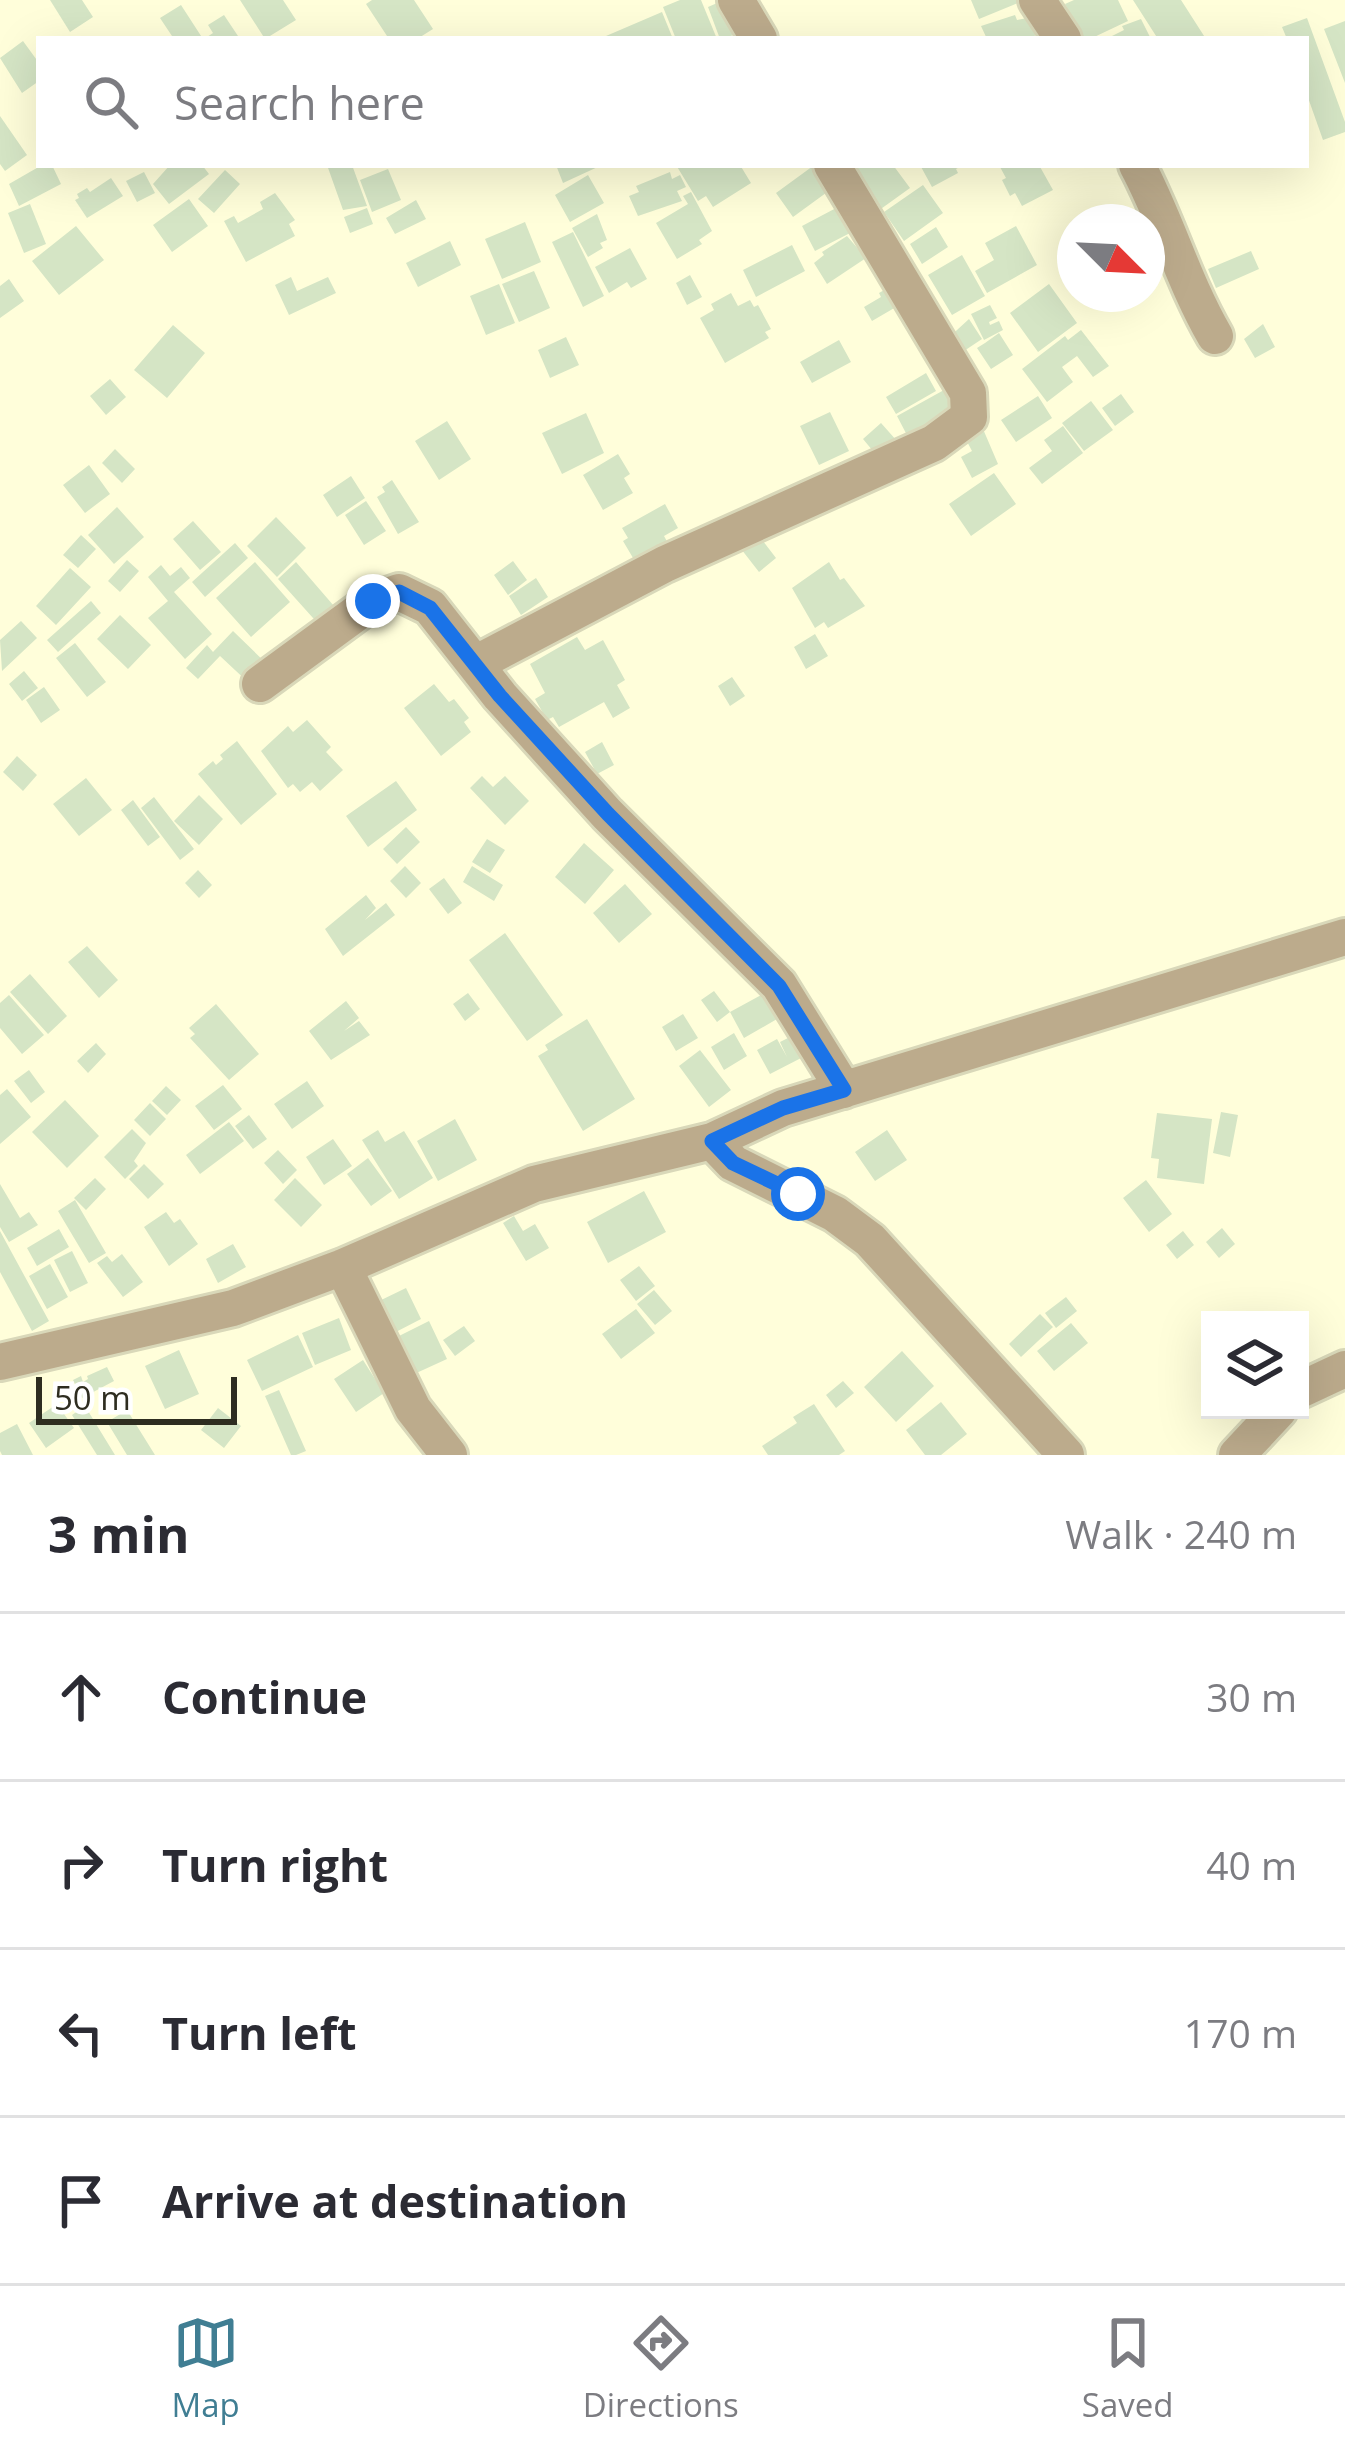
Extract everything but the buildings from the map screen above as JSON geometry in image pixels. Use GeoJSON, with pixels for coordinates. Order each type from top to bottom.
{"type":"FeatureCollection","features":[{"type":"Feature","properties":{"kind":"street"},"geometry":{"type":"LineString","coordinates":[[736,0],[757,36]]}},
{"type":"Feature","properties":{"kind":"street"},"geometry":{"type":"LineString","coordinates":[[1042,2],[1061,36]]}},
{"type":"Feature","properties":{"kind":"street"},"geometry":{"type":"LineString","coordinates":[[475,664],[665,564],[934,443],[969,417],[968,393],[834,168]]}},
{"type":"Feature","properties":{"kind":"street"},"geometry":{"type":"LineString","coordinates":[[1139,168],[1162,210],[1191,294],[1214,336]]}},
{"type":"Feature","properties":{"kind":"street"},"geometry":{"type":"LineString","coordinates":[[260,684],[373,601],[399,592],[430,608],[608,814],[779,986],[844,1090]]}},
{"type":"Feature","properties":{"kind":"street"},"geometry":{"type":"LineString","coordinates":[[0,1362],[233,1307],[344,1267],[534,1184],[712,1141],[783,1108],[1345,937]]}},
{"type":"Feature","properties":{"kind":"street"},"geometry":{"type":"LineString","coordinates":[[712,1141],[733,1163],[835,1214],[870,1240],[1066,1455]]}},
{"type":"Feature","properties":{"kind":"street"},"geometry":{"type":"LineString","coordinates":[[344,1267],[413,1409],[449,1455]]}},
{"type":"Feature","properties":{"kind":"street"},"geometry":{"type":"LineString","coordinates":[[1309,1386],[1345,1370]]}},
{"type":"Feature","properties":{"kind":"street"},"geometry":{"type":"LineString","coordinates":[[1237,1455],[1271,1419]]}},
{"type":"Feature","properties":{"kind":"route"},"geometry":{"type":"LineString","coordinates":[[373,601],[399,592],[430,608],[500,696],[608,814],[779,986],[844,1090],[783,1108],[712,1141],[733,1163],[798,1194]]}}]}
